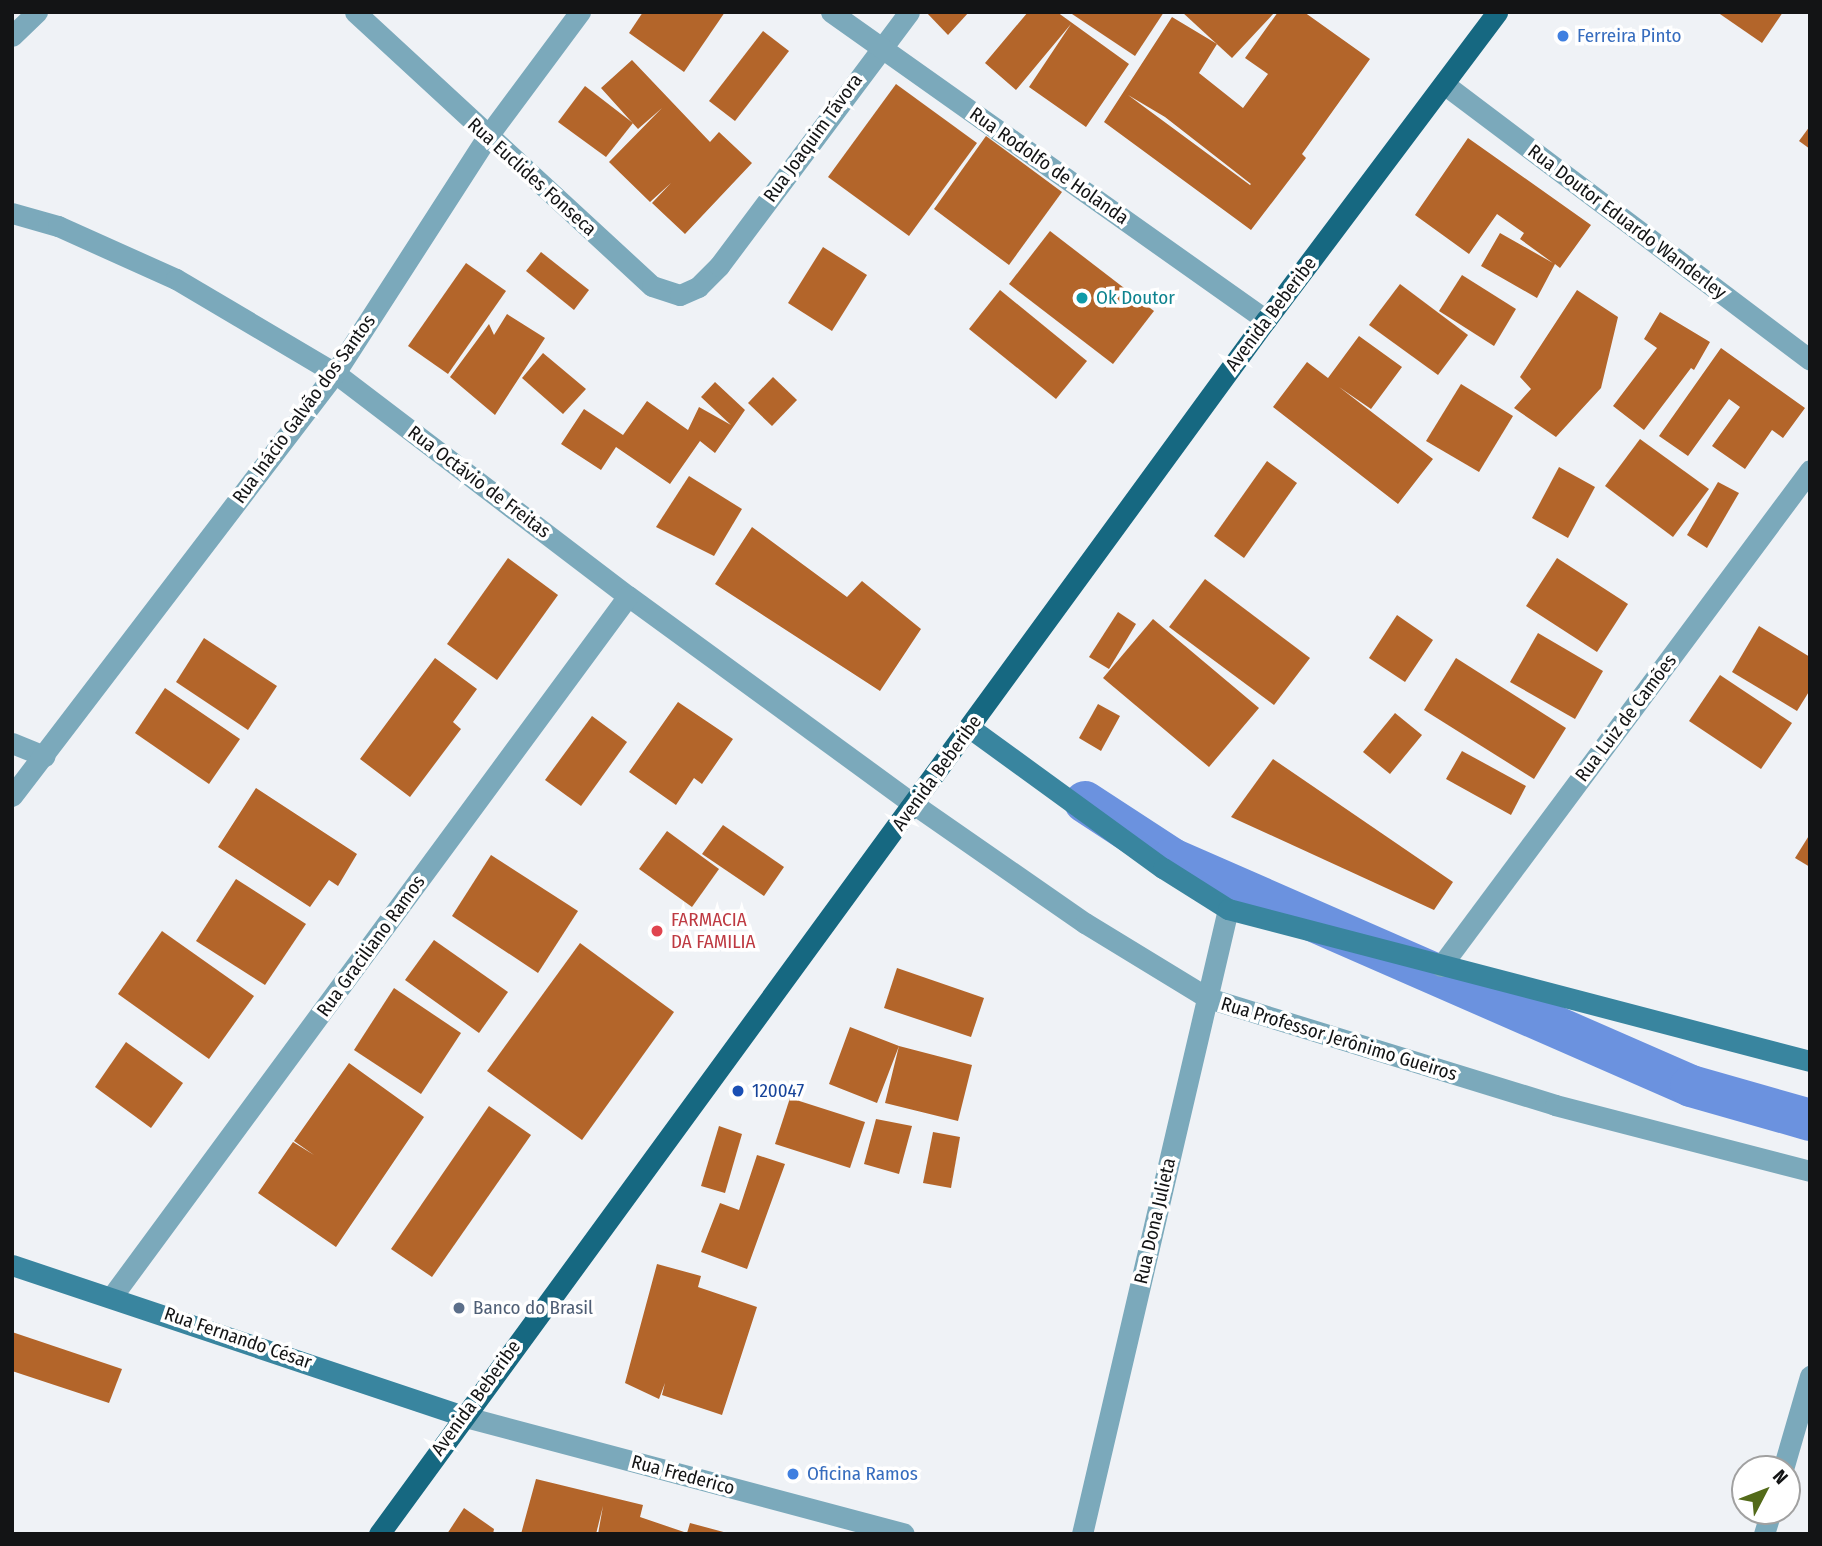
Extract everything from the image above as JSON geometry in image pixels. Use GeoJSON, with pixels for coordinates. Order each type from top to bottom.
{"type":"FeatureCollection","features":[{"type":"Feature","properties":{"kind":"main road","name":"Avenida Beberibe"},"geometry":{"type":"LineString","coordinates":[[379,1534],[462,1416],[915,805],[1266,320],[1497,12]]}},
{"type":"Feature","properties":{"kind":"street"},"geometry":{"type":"LineString","coordinates":[[12,36],[37,12]]}},
{"type":"Feature","properties":{"kind":"street","name":"Rua Euclides Fonseca"},"geometry":{"type":"LineString","coordinates":[[355,12],[487,136],[668,295],[680,295],[698,287],[719,266]]}},
{"type":"Feature","properties":{"kind":"street","name":"Rua Inácio Galvão dos Santos"},"geometry":{"type":"LineString","coordinates":[[12,796],[335,373],[487,136],[580,12]]}},
{"type":"Feature","properties":{"kind":"street","name":"Rua Rodolfo de Holanda"},"geometry":{"type":"LineString","coordinates":[[831,12],[1266,320]]}},
{"type":"Feature","properties":{"kind":"street","name":"Rua Joaquim Távora"},"geometry":{"type":"LineString","coordinates":[[719,266],[880,46],[909,12]]}},
{"type":"Feature","properties":{"kind":"street","name":"Rua Doutor Eduardo Wanderley"},"geometry":{"type":"LineString","coordinates":[[1444,84],[1810,360]]}},
{"type":"Feature","properties":{"kind":"street","name":"Rua Octávio de Freitas"},"geometry":{"type":"LineString","coordinates":[[12,213],[58,226],[176,279],[335,373],[628,596],[915,805]]}},
{"type":"Feature","properties":{"kind":"street","name":"Rua Luiz de Camões"},"geometry":{"type":"LineString","coordinates":[[1441,965],[1810,470]]}},
{"type":"Feature","properties":{"kind":"street","name":"Rua Graciliano Ramos"},"geometry":{"type":"LineString","coordinates":[[113,1295],[628,596]]}},
{"type":"Feature","properties":{"kind":"street"},"geometry":{"type":"LineString","coordinates":[[970,728],[1227,916],[1441,965],[1810,1061]]}},
{"type":"Feature","properties":{"kind":"street"},"geometry":{"type":"LineString","coordinates":[[12,743],[44,756]]}},
{"type":"Feature","properties":{"kind":"street","name":"Rua Professor Jerônimo Gueiros"},"geometry":{"type":"LineString","coordinates":[[915,805],[1085,923],[1208,998],[1555,1105],[1810,1171]]}},
{"type":"Feature","properties":{"kind":"street","name":"Rua Dona Julieta"},"geometry":{"type":"LineString","coordinates":[[1082,1534],[1227,916]]}},
{"type":"Feature","properties":{"kind":"street","name":"Rua Fernando César"},"geometry":{"type":"LineString","coordinates":[[12,1265],[113,1295],[462,1416]]}},
{"type":"Feature","properties":{"kind":"street"},"geometry":{"type":"LineString","coordinates":[[1787,1455],[1810,1376]]}},
{"type":"Feature","properties":{"kind":"street","name":"Rua Frederico"},"geometry":{"type":"LineString","coordinates":[[462,1416],[904,1534]]}},
{"type":"Feature","properties":{"kind":"building"},"geometry":{"type":"Polygon","coordinates":[[[643,12],[725,12],[684,72],[629,33],[643,12]]]}},
{"type":"Feature","properties":{"kind":"building"},"geometry":{"type":"Polygon","coordinates":[[[926,12],[969,12],[948,35],[926,12]]]}},
{"type":"Feature","properties":{"kind":"building"},"geometry":{"type":"Polygon","coordinates":[[[1028,12],[1057,12],[1129,64],[1086,127],[1029,87],[1071,24],[1016,90],[985,63],[1028,12]]]}},
{"type":"Feature","properties":{"kind":"building"},"geometry":{"type":"Polygon","coordinates":[[[1069,12],[1164,12],[1135,56],[1069,12]]]}},
{"type":"Feature","properties":{"kind":"building"},"geometry":{"type":"Polygon","coordinates":[[[1182,12],[1275,12],[1232,58],[1182,12]]]}},
{"type":"Feature","properties":{"kind":"building"},"geometry":{"type":"Polygon","coordinates":[[[1278,12],[1304,12],[1370,59],[1302,154],[1306,158],[1251,230],[1104,122],[1172,17],[1217,44],[1199,73],[1243,108],[1268,74],[1245,58],[1278,12]],[[1128,95],[1251,184],[1165,117],[1128,95]]]}},
{"type":"Feature","properties":{"kind":"building"},"geometry":{"type":"Polygon","coordinates":[[[1717,12],[1783,12],[1762,43],[1717,12]]]}},
{"type":"Feature","properties":{"kind":"building"},"geometry":{"type":"Polygon","coordinates":[[[763,31],[789,51],[735,121],[709,101],[763,31]]]}},
{"type":"Feature","properties":{"kind":"building"},"geometry":{"type":"Polygon","coordinates":[[[632,60],[710,142],[719,132],[752,163],[685,234],[652,203],[671,183],[650,202],[609,162],[662,108],[638,129],[601,88],[632,60]]]}},
{"type":"Feature","properties":{"kind":"building"},"geometry":{"type":"Polygon","coordinates":[[[896,84],[977,143],[909,236],[828,177],[896,84]]]}},
{"type":"Feature","properties":{"kind":"building"},"geometry":{"type":"Polygon","coordinates":[[[585,86],[633,123],[606,157],[558,122],[585,86]]]}},
{"type":"Feature","properties":{"kind":"building"},"geometry":{"type":"Polygon","coordinates":[[[1810,126],[1810,149],[1799,141],[1810,126]]]}},
{"type":"Feature","properties":{"kind":"building"},"geometry":{"type":"Polygon","coordinates":[[[986,136],[1062,192],[1009,265],[934,209],[986,136]]]}},
{"type":"Feature","properties":{"kind":"building"},"geometry":{"type":"Polygon","coordinates":[[[1468,138],[1591,225],[1560,268],[1555,264],[1537,298],[1481,266],[1500,233],[1553,263],[1520,239],[1524,233],[1497,214],[1469,254],[1415,215],[1468,138]]]}},
{"type":"Feature","properties":{"kind":"building","name":"Ok Doutor"},"geometry":{"type":"Polygon","coordinates":[[[1050,231],[1154,311],[1113,364],[1009,284],[1050,231]]]}},
{"type":"Feature","properties":{"kind":"building"},"geometry":{"type":"Polygon","coordinates":[[[823,247],[867,275],[832,331],[788,303],[823,247]]]}},
{"type":"Feature","properties":{"kind":"building"},"geometry":{"type":"Polygon","coordinates":[[[541,252],[589,290],[574,310],[526,271],[541,252]]]}},
{"type":"Feature","properties":{"kind":"building"},"geometry":{"type":"Polygon","coordinates":[[[466,263],[506,291],[448,374],[408,346],[466,263]]]}},
{"type":"Feature","properties":{"kind":"building"},"geometry":{"type":"Polygon","coordinates":[[[1462,275],[1516,309],[1494,346],[1439,311],[1462,275]]]}},
{"type":"Feature","properties":{"kind":"building"},"geometry":{"type":"Polygon","coordinates":[[[1400,284],[1468,335],[1438,375],[1369,325],[1400,284]]]}},
{"type":"Feature","properties":{"kind":"building"},"geometry":{"type":"Polygon","coordinates":[[[1000,290],[1087,361],[1056,399],[969,329],[1000,290]]]}},
{"type":"Feature","properties":{"kind":"building"},"geometry":{"type":"Polygon","coordinates":[[[1577,290],[1618,317],[1601,388],[1556,437],[1514,408],[1531,389],[1520,377],[1577,290]]]}},
{"type":"Feature","properties":{"kind":"building"},"geometry":{"type":"Polygon","coordinates":[[[1660,312],[1710,342],[1694,370],[1691,368],[1644,430],[1613,406],[1657,348],[1644,339],[1660,312]]]}},
{"type":"Feature","properties":{"kind":"building"},"geometry":{"type":"Polygon","coordinates":[[[507,314],[545,338],[495,415],[450,377],[489,324],[494,335],[507,314]]]}},
{"type":"Feature","properties":{"kind":"building"},"geometry":{"type":"Polygon","coordinates":[[[1359,336],[1402,367],[1371,409],[1339,387],[1433,459],[1398,504],[1273,407],[1307,362],[1328,378],[1359,336]]]}},
{"type":"Feature","properties":{"kind":"building"},"geometry":{"type":"Polygon","coordinates":[[[1721,348],[1805,408],[1783,438],[1772,430],[1745,469],[1712,446],[1740,407],[1729,399],[1688,456],[1659,436],[1721,348]]]}},
{"type":"Feature","properties":{"kind":"building"},"geometry":{"type":"Polygon","coordinates":[[[543,353],[586,389],[563,414],[522,378],[543,353]]]}},
{"type":"Feature","properties":{"kind":"building"},"geometry":{"type":"Polygon","coordinates":[[[773,377],[797,400],[772,426],[748,403],[773,377]]]}},
{"type":"Feature","properties":{"kind":"building"},"geometry":{"type":"Polygon","coordinates":[[[715,382],[745,410],[715,453],[700,441],[670,484],[616,447],[601,470],[561,444],[584,409],[623,435],[647,401],[688,430],[699,407],[731,425],[701,397],[715,382]]]}},
{"type":"Feature","properties":{"kind":"building"},"geometry":{"type":"Polygon","coordinates":[[[1461,384],[1513,416],[1479,472],[1426,441],[1461,384]]]}},
{"type":"Feature","properties":{"kind":"building"},"geometry":{"type":"Polygon","coordinates":[[[1640,439],[1709,489],[1673,537],[1605,486],[1640,439]]]}},
{"type":"Feature","properties":{"kind":"building"},"geometry":{"type":"Polygon","coordinates":[[[1267,461],[1297,483],[1244,558],[1214,536],[1267,461]]]}},
{"type":"Feature","properties":{"kind":"building"},"geometry":{"type":"Polygon","coordinates":[[[1559,467],[1595,487],[1568,538],[1532,518],[1559,467]]]}},
{"type":"Feature","properties":{"kind":"building"},"geometry":{"type":"Polygon","coordinates":[[[689,476],[742,509],[714,556],[656,527],[689,476]]]}},
{"type":"Feature","properties":{"kind":"building"},"geometry":{"type":"Polygon","coordinates":[[[1718,482],[1739,493],[1707,548],[1687,535],[1718,482]]]}},
{"type":"Feature","properties":{"kind":"building"},"geometry":{"type":"Polygon","coordinates":[[[752,527],[847,597],[862,581],[921,629],[880,691],[715,584],[752,527]]]}},
{"type":"Feature","properties":{"kind":"building"},"geometry":{"type":"Polygon","coordinates":[[[508,558],[558,595],[497,680],[447,644],[508,558]]]}},
{"type":"Feature","properties":{"kind":"building"},"geometry":{"type":"Polygon","coordinates":[[[1557,558],[1628,604],[1597,652],[1526,606],[1557,558]]]}},
{"type":"Feature","properties":{"kind":"building"},"geometry":{"type":"Polygon","coordinates":[[[1205,579],[1310,658],[1274,705],[1169,627],[1205,579]]]}},
{"type":"Feature","properties":{"kind":"building"},"geometry":{"type":"Polygon","coordinates":[[[1118,612],[1136,624],[1109,669],[1089,657],[1118,612]]]}},
{"type":"Feature","properties":{"kind":"building"},"geometry":{"type":"Polygon","coordinates":[[[1397,615],[1433,640],[1405,682],[1369,658],[1397,615]]]}},
{"type":"Feature","properties":{"kind":"building"},"geometry":{"type":"Polygon","coordinates":[[[1153,619],[1259,708],[1209,767],[1103,678],[1153,619]]]}},
{"type":"Feature","properties":{"kind":"building"},"geometry":{"type":"Polygon","coordinates":[[[1759,626],[1810,657],[1810,690],[1797,711],[1732,672],[1759,626]]]}},
{"type":"Feature","properties":{"kind":"building"},"geometry":{"type":"Polygon","coordinates":[[[1538,633],[1603,671],[1575,719],[1510,682],[1538,633]]]}},
{"type":"Feature","properties":{"kind":"building"},"geometry":{"type":"Polygon","coordinates":[[[204,638],[277,686],[248,730],[176,682],[204,638]]]}},
{"type":"Feature","properties":{"kind":"building"},"geometry":{"type":"Polygon","coordinates":[[[435,658],[477,689],[453,722],[461,729],[410,797],[360,759],[435,658]]]}},
{"type":"Feature","properties":{"kind":"building"},"geometry":{"type":"Polygon","coordinates":[[[1456,658],[1566,728],[1534,779],[1424,710],[1456,658]]]}},
{"type":"Feature","properties":{"kind":"building"},"geometry":{"type":"Polygon","coordinates":[[[1720,675],[1792,723],[1761,769],[1689,721],[1720,675]]]}},
{"type":"Feature","properties":{"kind":"building"},"geometry":{"type":"Polygon","coordinates":[[[165,688],[240,739],[209,784],[135,733],[165,688]]]}},
{"type":"Feature","properties":{"kind":"building"},"geometry":{"type":"Polygon","coordinates":[[[678,702],[733,739],[702,784],[694,778],[676,805],[629,772],[678,702]]]}},
{"type":"Feature","properties":{"kind":"building"},"geometry":{"type":"Polygon","coordinates":[[[1098,704],[1120,716],[1101,751],[1079,738],[1098,704]]]}},
{"type":"Feature","properties":{"kind":"building"},"geometry":{"type":"Polygon","coordinates":[[[1395,713],[1422,735],[1390,774],[1363,752],[1395,713]]]}},
{"type":"Feature","properties":{"kind":"building"},"geometry":{"type":"Polygon","coordinates":[[[592,716],[627,742],[581,806],[545,780],[592,716]]]}},
{"type":"Feature","properties":{"kind":"building"},"geometry":{"type":"Polygon","coordinates":[[[1462,751],[1526,786],[1511,815],[1446,779],[1462,751]]]}},
{"type":"Feature","properties":{"kind":"building"},"geometry":{"type":"Polygon","coordinates":[[[1273,759],[1453,882],[1434,910],[1231,817],[1273,759]]]}},
{"type":"Feature","properties":{"kind":"building"},"geometry":{"type":"Polygon","coordinates":[[[256,788],[357,854],[338,886],[329,880],[310,907],[218,847],[256,788]]]}},
{"type":"Feature","properties":{"kind":"building"},"geometry":{"type":"Polygon","coordinates":[[[723,825],[784,867],[764,896],[702,854],[723,825]]]}},
{"type":"Feature","properties":{"kind":"building"},"geometry":{"type":"Polygon","coordinates":[[[667,831],[719,869],[692,907],[639,869],[667,831]]]}},
{"type":"Feature","properties":{"kind":"building"},"geometry":{"type":"Polygon","coordinates":[[[1810,834],[1810,867],[1795,858],[1810,834]]]}},
{"type":"Feature","properties":{"kind":"building"},"geometry":{"type":"Polygon","coordinates":[[[491,855],[578,911],[538,973],[452,916],[491,855]]]}},
{"type":"Feature","properties":{"kind":"building"},"geometry":{"type":"Polygon","coordinates":[[[236,879],[306,924],[265,985],[196,941],[236,879]]]}},
{"type":"Feature","properties":{"kind":"building"},"geometry":{"type":"Polygon","coordinates":[[[162,931],[254,996],[209,1059],[118,994],[162,931]]]}},
{"type":"Feature","properties":{"kind":"building"},"geometry":{"type":"Polygon","coordinates":[[[434,940],[508,992],[479,1033],[405,980],[434,940]]]}},
{"type":"Feature","properties":{"kind":"building"},"geometry":{"type":"Polygon","coordinates":[[[580,943],[674,1012],[582,1140],[487,1071],[580,943]]]}},
{"type":"Feature","properties":{"kind":"building"},"geometry":{"type":"Polygon","coordinates":[[[897,968],[984,998],[971,1037],[884,1008],[897,968]]]}},
{"type":"Feature","properties":{"kind":"building"},"geometry":{"type":"Polygon","coordinates":[[[394,988],[461,1033],[421,1094],[354,1050],[394,988]]]}},
{"type":"Feature","properties":{"kind":"building"},"geometry":{"type":"Polygon","coordinates":[[[850,1027],[899,1046],[877,1103],[829,1084],[850,1027]]]}},
{"type":"Feature","properties":{"kind":"building"},"geometry":{"type":"Polygon","coordinates":[[[126,1042],[183,1083],[151,1128],[95,1087],[126,1042]]]}},
{"type":"Feature","properties":{"kind":"building"},"geometry":{"type":"Polygon","coordinates":[[[899,1046],[972,1065],[958,1121],[885,1103],[899,1046]]]}},
{"type":"Feature","properties":{"kind":"building"},"geometry":{"type":"Polygon","coordinates":[[[349,1063],[424,1117],[336,1247],[258,1193],[293,1142],[314,1155],[294,1141],[349,1063]]]}},
{"type":"Feature","properties":{"kind":"building"},"geometry":{"type":"Polygon","coordinates":[[[790,1098],[865,1122],[850,1168],[775,1144],[790,1098]]]}},
{"type":"Feature","properties":{"kind":"building"},"geometry":{"type":"Polygon","coordinates":[[[489,1106],[531,1135],[432,1277],[391,1249],[489,1106]]]}},
{"type":"Feature","properties":{"kind":"building"},"geometry":{"type":"Polygon","coordinates":[[[876,1119],[912,1126],[899,1174],[864,1164],[876,1119]]]}},
{"type":"Feature","properties":{"kind":"building"},"geometry":{"type":"Polygon","coordinates":[[[719,1126],[742,1134],[725,1193],[701,1186],[719,1126]]]}},
{"type":"Feature","properties":{"kind":"building"},"geometry":{"type":"Polygon","coordinates":[[[933,1132],[960,1137],[951,1188],[923,1183],[933,1132]]]}},
{"type":"Feature","properties":{"kind":"building"},"geometry":{"type":"Polygon","coordinates":[[[757,1155],[785,1164],[747,1269],[701,1252],[720,1203],[739,1210],[757,1155]]]}},
{"type":"Feature","properties":{"kind":"building"},"geometry":{"type":"Polygon","coordinates":[[[657,1264],[701,1276],[698,1287],[757,1307],[722,1415],[662,1395],[665,1383],[659,1399],[625,1383],[657,1264]]]}},
{"type":"Feature","properties":{"kind":"building"},"geometry":{"type":"Polygon","coordinates":[[[12,1332],[122,1369],[109,1403],[12,1371],[12,1332]]]}},
{"type":"Feature","properties":{"kind":"building"},"geometry":{"type":"Polygon","coordinates":[[[536,1479],[643,1505],[640,1517],[687,1533],[690,1523],[731,1534],[598,1534],[603,1506],[596,1534],[521,1534],[536,1479]]]}},
{"type":"Feature","properties":{"kind":"building"},"geometry":{"type":"Polygon","coordinates":[[[464,1508],[494,1529],[493,1534],[447,1534],[464,1508]]]}},
{"type":"Feature","properties":{"kind":"waterway"},"geometry":{"type":"LineString","coordinates":[[1085,802],[1172,859],[1691,1086],[1810,1120]]}},
{"type":"Feature","properties":{"kind":"place","name":"Ferreira Pinto"},"geometry":{"type":"Point","coordinates":[1563,36]}},
{"type":"Feature","properties":{"kind":"place","name":"Ok Doutor"},"geometry":{"type":"Point","coordinates":[1082,298]}},
{"type":"Feature","properties":{"kind":"place","name":"FARMACIA DA FAMILIA"},"geometry":{"type":"Point","coordinates":[657,931]}},
{"type":"Feature","properties":{"kind":"place","name":"120047"},"geometry":{"type":"Point","coordinates":[738,1091]}},
{"type":"Feature","properties":{"kind":"place","name":"Banco do Brasil"},"geometry":{"type":"Point","coordinates":[459,1308]}},
{"type":"Feature","properties":{"kind":"place","name":"Oficina Ramos"},"geometry":{"type":"Point","coordinates":[793,1474]}}]}
